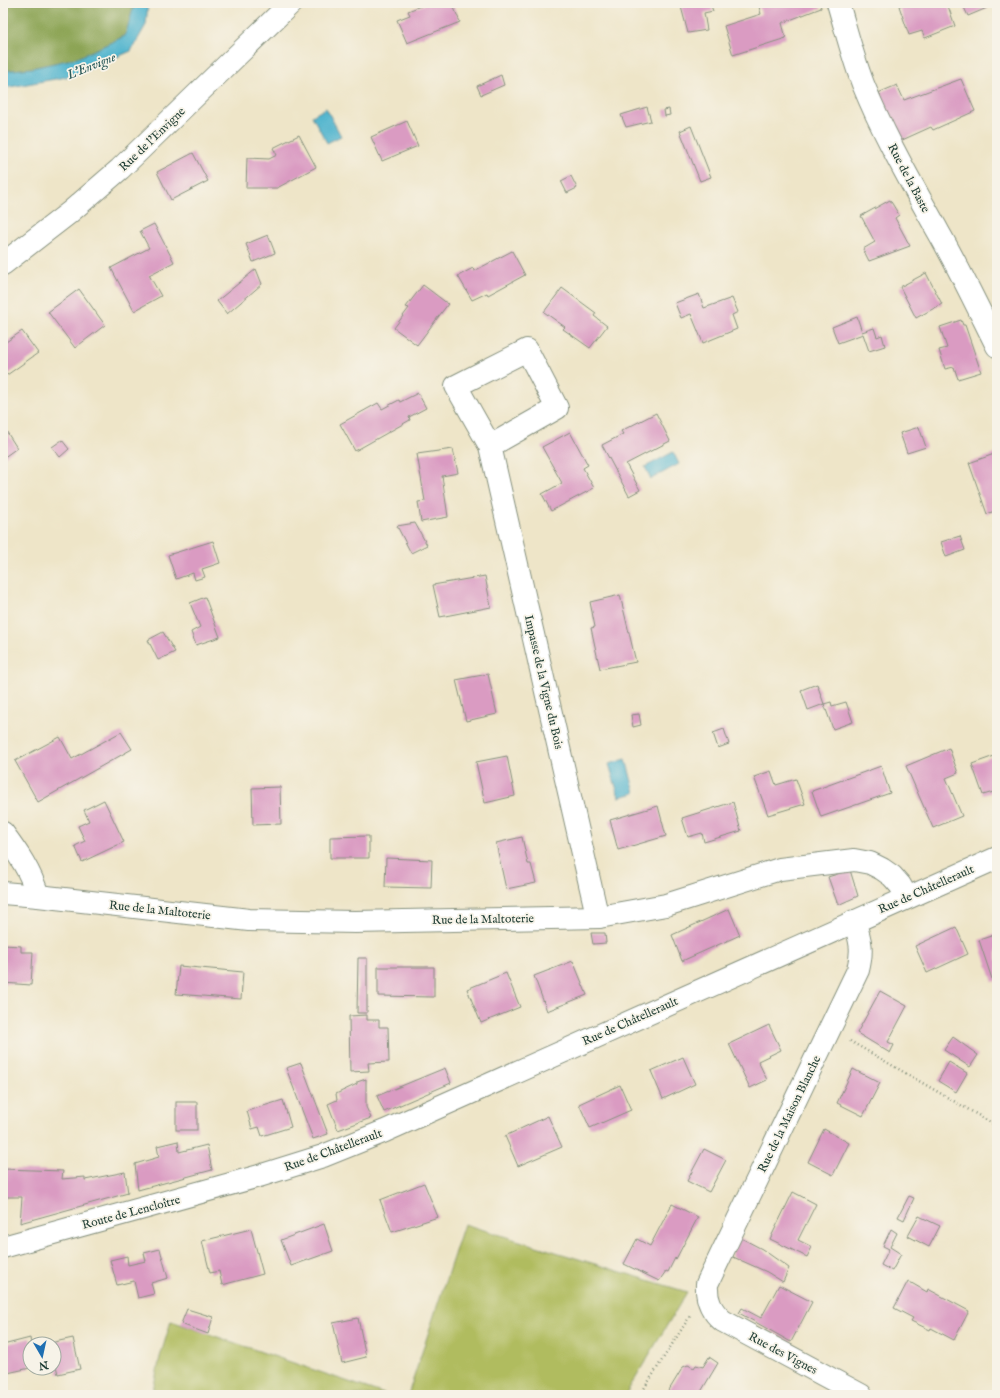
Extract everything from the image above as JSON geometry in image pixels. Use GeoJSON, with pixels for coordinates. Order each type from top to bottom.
{"type":"FeatureCollection","features":[{"type":"Feature","properties":{"kind":"street","name":"Rue de l'Envigne"},"geometry":{"type":"LineString","coordinates":[[3,264],[69,213],[120,170],[292,3]]}},
{"type":"Feature","properties":{"kind":"street","name":"Rue de la Baste"},"geometry":{"type":"LineString","coordinates":[[838,3],[852,53],[863,84],[878,118],[897,157],[963,276],[997,346]]}},
{"type":"Feature","properties":{"kind":"street","name":"Impasse de la Vigne du Bois"},"geometry":{"type":"LineString","coordinates":[[490,446],[557,408],[528,350],[456,386],[490,446],[595,906],[599,917]]}},
{"type":"Feature","properties":{"kind":"street"},"geometry":{"type":"LineString","coordinates":[[3,833],[23,861],[33,880],[38,896]]}},
{"type":"Feature","properties":{"kind":"street","name":"Rue de Châtellerault"},"geometry":{"type":"LineString","coordinates":[[259,1176],[323,1156],[385,1131],[997,858]]}},
{"type":"Feature","properties":{"kind":"street","name":"Rue de la Maltoterie"},"geometry":{"type":"LineString","coordinates":[[3,893],[249,920],[355,922],[599,917],[666,905],[780,869],[854,860],[870,863],[882,869],[900,884],[907,897]]}},
{"type":"Feature","properties":{"kind":"street","name":"Rue de la Maison Blanche"},"geometry":{"type":"LineString","coordinates":[[710,1306],[706,1294],[707,1284],[854,981],[862,956],[861,942],[854,921]]}},
{"type":"Feature","properties":{"kind":"street","name":"Route de Lencloître"},"geometry":{"type":"LineString","coordinates":[[3,1247],[259,1176]]}},
{"type":"Feature","properties":{"kind":"street","name":"Rue des Vignes"},"geometry":{"type":"LineString","coordinates":[[710,1306],[715,1315],[723,1321],[861,1395]]}},
{"type":"Feature","properties":{"kind":"path"},"geometry":{"type":"LineString","coordinates":[[830,1029],[997,1126]]}},
{"type":"Feature","properties":{"kind":"path"},"geometry":{"type":"LineString","coordinates":[[640,1395],[690,1316],[710,1306]]}},
{"type":"Feature","properties":{"kind":"green space"},"geometry":{"type":"Polygon","coordinates":[[[3,3],[135,3],[125,36],[77,58],[32,68],[3,71],[3,3]]]}},
{"type":"Feature","properties":{"kind":"green space"},"geometry":{"type":"Polygon","coordinates":[[[464,1224],[687,1292],[625,1395],[408,1395],[464,1224]]]}},
{"type":"Feature","properties":{"kind":"green space"},"geometry":{"type":"Polygon","coordinates":[[[171,1321],[387,1395],[152,1395],[160,1357],[171,1321]]]}},
{"type":"Feature","properties":{"kind":"water","name":"L'Envigne"},"geometry":{"type":"Polygon","coordinates":[[[135,3],[148,3],[146,25],[131,51],[72,76],[3,87],[3,71],[32,68],[77,58],[125,36],[135,3]]]}},
{"type":"Feature","properties":{"kind":"water"},"geometry":{"type":"Polygon","coordinates":[[[326,108],[341,136],[327,143],[312,116],[326,108]]]}},
{"type":"Feature","properties":{"kind":"water"},"geometry":{"type":"Polygon","coordinates":[[[673,452],[679,464],[651,479],[645,467],[673,452]]]}},
{"type":"Feature","properties":{"kind":"water"},"geometry":{"type":"Polygon","coordinates":[[[626,759],[635,793],[619,797],[609,764],[626,759]]]}},
{"type":"Feature","properties":{"kind":"building"},"geometry":{"type":"Polygon","coordinates":[[[428,3],[452,3],[460,22],[407,43],[397,20],[410,15],[408,11],[428,3]]]}},
{"type":"Feature","properties":{"kind":"building"},"geometry":{"type":"Polygon","coordinates":[[[680,3],[710,3],[713,11],[704,13],[707,30],[688,33],[680,3]]]}},
{"type":"Feature","properties":{"kind":"building"},"geometry":{"type":"Polygon","coordinates":[[[758,3],[820,3],[821,8],[782,23],[786,38],[733,55],[724,26],[761,14],[758,3]]]}},
{"type":"Feature","properties":{"kind":"building"},"geometry":{"type":"Polygon","coordinates":[[[906,3],[947,3],[955,26],[925,38],[922,31],[909,35],[899,6],[906,3]]]}},
{"type":"Feature","properties":{"kind":"building"},"geometry":{"type":"Polygon","coordinates":[[[962,3],[985,3],[987,8],[968,16],[962,3]]]}},
{"type":"Feature","properties":{"kind":"building"},"geometry":{"type":"Polygon","coordinates":[[[501,75],[504,85],[481,95],[477,86],[501,75]]]}},
{"type":"Feature","properties":{"kind":"building"},"geometry":{"type":"Polygon","coordinates":[[[961,79],[975,111],[933,130],[931,127],[900,141],[878,93],[897,85],[904,100],[961,79]]]}},
{"type":"Feature","properties":{"kind":"building"},"geometry":{"type":"Polygon","coordinates":[[[647,107],[651,121],[626,127],[621,115],[647,107]]]}},
{"type":"Feature","properties":{"kind":"building"},"geometry":{"type":"Polygon","coordinates":[[[669,109],[670,115],[665,116],[664,110],[669,109]]]}},
{"type":"Feature","properties":{"kind":"building"},"geometry":{"type":"Polygon","coordinates":[[[407,121],[418,146],[382,161],[371,137],[407,121]]]}},
{"type":"Feature","properties":{"kind":"building"},"geometry":{"type":"Polygon","coordinates":[[[691,126],[711,177],[700,181],[680,131],[691,126]]]}},
{"type":"Feature","properties":{"kind":"building"},"geometry":{"type":"Polygon","coordinates":[[[299,135],[316,167],[277,188],[246,188],[247,158],[269,159],[277,155],[273,148],[299,135]]]}},
{"type":"Feature","properties":{"kind":"building"},"geometry":{"type":"Polygon","coordinates":[[[193,153],[208,181],[171,200],[157,172],[193,153]]]}},
{"type":"Feature","properties":{"kind":"building"},"geometry":{"type":"Polygon","coordinates":[[[571,176],[577,188],[567,193],[561,181],[571,176]]]}},
{"type":"Feature","properties":{"kind":"building"},"geometry":{"type":"Polygon","coordinates":[[[890,200],[899,215],[895,218],[910,246],[869,261],[863,249],[875,242],[861,216],[890,200]]]}},
{"type":"Feature","properties":{"kind":"building"},"geometry":{"type":"Polygon","coordinates":[[[154,224],[174,262],[149,275],[161,296],[134,311],[111,268],[149,248],[140,231],[154,224]]]}},
{"type":"Feature","properties":{"kind":"building"},"geometry":{"type":"Polygon","coordinates":[[[268,235],[275,253],[253,262],[246,244],[268,235]]]}},
{"type":"Feature","properties":{"kind":"building"},"geometry":{"type":"Polygon","coordinates":[[[512,251],[525,275],[488,295],[487,293],[472,300],[458,276],[473,268],[474,271],[512,251]]]}},
{"type":"Feature","properties":{"kind":"building"},"geometry":{"type":"Polygon","coordinates":[[[256,269],[262,284],[227,314],[217,301],[256,269]]]}},
{"type":"Feature","properties":{"kind":"building"},"geometry":{"type":"Polygon","coordinates":[[[926,273],[942,304],[916,318],[900,287],[926,273]]]}},
{"type":"Feature","properties":{"kind":"building"},"geometry":{"type":"Polygon","coordinates":[[[423,285],[448,304],[417,345],[394,328],[409,308],[406,307],[423,285]]]}},
{"type":"Feature","properties":{"kind":"building"},"geometry":{"type":"Polygon","coordinates":[[[562,288],[596,313],[594,316],[607,326],[590,348],[563,329],[565,327],[544,312],[562,288]]]}},
{"type":"Feature","properties":{"kind":"building"},"geometry":{"type":"Polygon","coordinates":[[[79,289],[105,325],[75,348],[48,312],[79,289]]]}},
{"type":"Feature","properties":{"kind":"building"},"geometry":{"type":"Polygon","coordinates":[[[699,294],[704,308],[732,298],[738,312],[732,315],[737,329],[703,343],[691,314],[681,318],[675,303],[699,294]]]}},
{"type":"Feature","properties":{"kind":"building"},"geometry":{"type":"Polygon","coordinates":[[[857,317],[862,332],[874,328],[877,337],[882,335],[885,346],[869,351],[863,334],[838,343],[832,327],[857,317]]]}},
{"type":"Feature","properties":{"kind":"building"},"geometry":{"type":"Polygon","coordinates":[[[961,320],[963,325],[965,325],[981,372],[958,379],[954,367],[945,369],[939,350],[947,348],[940,327],[961,320]]]}},
{"type":"Feature","properties":{"kind":"building"},"geometry":{"type":"Polygon","coordinates":[[[22,331],[38,353],[7,375],[3,369],[3,344],[22,331]]]}},
{"type":"Feature","properties":{"kind":"building"},"geometry":{"type":"Polygon","coordinates":[[[418,393],[426,408],[409,417],[410,420],[355,451],[340,424],[378,403],[382,409],[399,400],[400,402],[418,393]]]}},
{"type":"Feature","properties":{"kind":"building"},"geometry":{"type":"Polygon","coordinates":[[[656,413],[670,441],[626,464],[640,490],[629,496],[602,445],[623,434],[621,431],[656,413]]]}},
{"type":"Feature","properties":{"kind":"building"},"geometry":{"type":"Polygon","coordinates":[[[3,426],[17,448],[3,458],[3,426]]]}},
{"type":"Feature","properties":{"kind":"building"},"geometry":{"type":"Polygon","coordinates":[[[919,427],[926,447],[907,453],[900,433],[919,427]]]}},
{"type":"Feature","properties":{"kind":"building"},"geometry":{"type":"Polygon","coordinates":[[[570,432],[588,465],[583,468],[594,488],[551,511],[542,494],[562,483],[542,447],[570,432]]]}},
{"type":"Feature","properties":{"kind":"building"},"geometry":{"type":"Polygon","coordinates":[[[62,440],[69,449],[60,457],[52,447],[62,440]]]}},
{"type":"Feature","properties":{"kind":"building"},"geometry":{"type":"Polygon","coordinates":[[[453,449],[458,473],[442,476],[448,517],[421,522],[418,502],[425,501],[417,454],[453,449]]]}},
{"type":"Feature","properties":{"kind":"building"},"geometry":{"type":"Polygon","coordinates":[[[997,453],[997,510],[987,514],[969,463],[997,453]]]}},
{"type":"Feature","properties":{"kind":"building"},"geometry":{"type":"Polygon","coordinates":[[[415,523],[427,545],[411,553],[397,526],[415,523]]]}},
{"type":"Feature","properties":{"kind":"building"},"geometry":{"type":"Polygon","coordinates":[[[960,536],[965,550],[946,557],[941,542],[960,536]]]}},
{"type":"Feature","properties":{"kind":"building"},"geometry":{"type":"Polygon","coordinates":[[[213,541],[220,563],[202,569],[205,577],[195,580],[193,573],[176,579],[168,555],[213,541]]]}},
{"type":"Feature","properties":{"kind":"building"},"geometry":{"type":"Polygon","coordinates":[[[485,576],[491,607],[440,617],[433,585],[485,576]]]}},
{"type":"Feature","properties":{"kind":"building"},"geometry":{"type":"Polygon","coordinates":[[[620,595],[636,662],[600,669],[591,628],[595,627],[590,602],[620,595]]]}},
{"type":"Feature","properties":{"kind":"building"},"geometry":{"type":"Polygon","coordinates":[[[205,597],[220,637],[196,645],[191,632],[200,627],[190,603],[205,597]]]}},
{"type":"Feature","properties":{"kind":"building"},"geometry":{"type":"Polygon","coordinates":[[[163,632],[175,652],[158,660],[148,640],[163,632]]]}},
{"type":"Feature","properties":{"kind":"building"},"geometry":{"type":"Polygon","coordinates":[[[488,674],[497,714],[466,721],[456,680],[488,674]]]}},
{"type":"Feature","properties":{"kind":"building"},"geometry":{"type":"Polygon","coordinates":[[[817,684],[824,704],[808,710],[801,690],[817,684]]]}},
{"type":"Feature","properties":{"kind":"building"},"geometry":{"type":"Polygon","coordinates":[[[831,702],[832,706],[846,702],[853,722],[833,729],[824,704],[831,702]]]}},
{"type":"Feature","properties":{"kind":"building"},"geometry":{"type":"Polygon","coordinates":[[[639,714],[641,725],[633,727],[631,715],[639,714]]]}},
{"type":"Feature","properties":{"kind":"building"},"geometry":{"type":"Polygon","coordinates":[[[724,729],[729,744],[718,748],[713,733],[724,729]]]}},
{"type":"Feature","properties":{"kind":"building"},"geometry":{"type":"Polygon","coordinates":[[[121,732],[132,749],[38,802],[15,761],[60,737],[72,759],[121,732]]]}},
{"type":"Feature","properties":{"kind":"building"},"geometry":{"type":"Polygon","coordinates":[[[949,748],[958,773],[946,778],[962,816],[933,828],[906,766],[949,748]]]}},
{"type":"Feature","properties":{"kind":"building"},"geometry":{"type":"Polygon","coordinates":[[[997,755],[997,791],[983,795],[972,764],[997,755]]]}},
{"type":"Feature","properties":{"kind":"building"},"geometry":{"type":"Polygon","coordinates":[[[507,756],[515,796],[485,803],[476,762],[507,756]]]}},
{"type":"Feature","properties":{"kind":"building"},"geometry":{"type":"Polygon","coordinates":[[[881,766],[890,793],[821,817],[812,791],[881,766]]]}},
{"type":"Feature","properties":{"kind":"building"},"geometry":{"type":"Polygon","coordinates":[[[771,771],[776,785],[796,779],[805,804],[768,815],[754,777],[771,771]]]}},
{"type":"Feature","properties":{"kind":"building"},"geometry":{"type":"Polygon","coordinates":[[[280,787],[281,824],[253,825],[252,788],[280,787]]]}},
{"type":"Feature","properties":{"kind":"building"},"geometry":{"type":"Polygon","coordinates":[[[104,800],[124,842],[82,862],[75,846],[85,841],[78,826],[89,821],[84,810],[104,800]]]}},
{"type":"Feature","properties":{"kind":"building"},"geometry":{"type":"Polygon","coordinates":[[[733,802],[741,831],[704,842],[702,833],[688,837],[682,818],[733,802]]]}},
{"type":"Feature","properties":{"kind":"building"},"geometry":{"type":"Polygon","coordinates":[[[658,806],[666,836],[618,850],[610,820],[658,806]]]}},
{"type":"Feature","properties":{"kind":"building"},"geometry":{"type":"Polygon","coordinates":[[[369,836],[369,858],[330,858],[330,837],[369,836]]]}},
{"type":"Feature","properties":{"kind":"building"},"geometry":{"type":"Polygon","coordinates":[[[522,837],[528,864],[531,864],[536,883],[506,889],[496,843],[522,837]]]}},
{"type":"Feature","properties":{"kind":"building"},"geometry":{"type":"Polygon","coordinates":[[[386,858],[432,860],[431,888],[385,887],[386,858]]]}},
{"type":"Feature","properties":{"kind":"building"},"geometry":{"type":"Polygon","coordinates":[[[850,870],[858,896],[838,905],[828,877],[850,870]]]}},
{"type":"Feature","properties":{"kind":"building"},"geometry":{"type":"Polygon","coordinates":[[[729,909],[740,935],[682,961],[672,935],[729,909]]]}},
{"type":"Feature","properties":{"kind":"building"},"geometry":{"type":"Polygon","coordinates":[[[956,927],[968,954],[927,973],[915,946],[956,927]]]}},
{"type":"Feature","properties":{"kind":"building"},"geometry":{"type":"Polygon","coordinates":[[[591,933],[605,933],[606,943],[593,944],[591,933]]]}},
{"type":"Feature","properties":{"kind":"building"},"geometry":{"type":"Polygon","coordinates":[[[997,934],[997,981],[993,982],[979,940],[997,934]]]}},
{"type":"Feature","properties":{"kind":"building"},"geometry":{"type":"Polygon","coordinates":[[[3,945],[21,946],[21,952],[33,952],[31,985],[3,983],[3,945]]]}},
{"type":"Feature","properties":{"kind":"building"},"geometry":{"type":"Polygon","coordinates":[[[358,958],[367,958],[367,1013],[357,1013],[358,958]]]}},
{"type":"Feature","properties":{"kind":"building"},"geometry":{"type":"Polygon","coordinates":[[[573,961],[587,995],[547,1011],[534,976],[573,961]]]}},
{"type":"Feature","properties":{"kind":"building"},"geometry":{"type":"Polygon","coordinates":[[[179,966],[243,972],[241,999],[176,994],[179,966]]]}},
{"type":"Feature","properties":{"kind":"building"},"geometry":{"type":"Polygon","coordinates":[[[378,967],[434,967],[434,997],[378,996],[378,967]]]}},
{"type":"Feature","properties":{"kind":"building"},"geometry":{"type":"Polygon","coordinates":[[[506,973],[520,1007],[481,1023],[467,989],[506,973]]]}},
{"type":"Feature","properties":{"kind":"building"},"geometry":{"type":"Polygon","coordinates":[[[880,991],[907,1006],[888,1042],[894,1045],[890,1053],[857,1033],[880,991]]]}},
{"type":"Feature","properties":{"kind":"building"},"geometry":{"type":"Polygon","coordinates":[[[367,1015],[367,1020],[379,1020],[379,1027],[388,1027],[389,1062],[368,1063],[369,1071],[350,1072],[349,1016],[367,1015]]]}},
{"type":"Feature","properties":{"kind":"building"},"geometry":{"type":"Polygon","coordinates":[[[769,1025],[781,1050],[758,1061],[767,1080],[750,1088],[729,1044],[769,1025]]]}},
{"type":"Feature","properties":{"kind":"building"},"geometry":{"type":"Polygon","coordinates":[[[953,1037],[978,1055],[970,1067],[944,1050],[953,1037]]]}},
{"type":"Feature","properties":{"kind":"building"},"geometry":{"type":"Polygon","coordinates":[[[683,1057],[695,1084],[663,1099],[651,1071],[683,1057]]]}},
{"type":"Feature","properties":{"kind":"building"},"geometry":{"type":"Polygon","coordinates":[[[949,1062],[967,1073],[956,1092],[938,1081],[949,1062]]]}},
{"type":"Feature","properties":{"kind":"building"},"geometry":{"type":"Polygon","coordinates":[[[301,1063],[328,1134],[313,1139],[286,1068],[301,1063]]]}},
{"type":"Feature","properties":{"kind":"building"},"geometry":{"type":"Polygon","coordinates":[[[445,1068],[451,1083],[384,1112],[377,1096],[445,1068]]]}},
{"type":"Feature","properties":{"kind":"building"},"geometry":{"type":"Polygon","coordinates":[[[853,1069],[880,1083],[863,1116],[837,1103],[853,1069]]]}},
{"type":"Feature","properties":{"kind":"building"},"geometry":{"type":"Polygon","coordinates":[[[366,1079],[366,1107],[371,1118],[338,1130],[328,1104],[337,1100],[336,1094],[357,1084],[357,1082],[366,1079]]]}},
{"type":"Feature","properties":{"kind":"building"},"geometry":{"type":"Polygon","coordinates":[[[620,1085],[631,1110],[590,1128],[579,1104],[620,1085]]]}},
{"type":"Feature","properties":{"kind":"building"},"geometry":{"type":"Polygon","coordinates":[[[283,1100],[291,1127],[262,1136],[259,1127],[252,1129],[247,1111],[283,1100]]]}},
{"type":"Feature","properties":{"kind":"building"},"geometry":{"type":"Polygon","coordinates":[[[176,1102],[197,1102],[197,1130],[176,1130],[176,1102]]]}},
{"type":"Feature","properties":{"kind":"building"},"geometry":{"type":"Polygon","coordinates":[[[548,1116],[562,1147],[518,1166],[505,1136],[548,1116]]]}},
{"type":"Feature","properties":{"kind":"building"},"geometry":{"type":"Polygon","coordinates":[[[824,1129],[849,1143],[833,1175],[808,1162],[824,1129]]]}},
{"type":"Feature","properties":{"kind":"building"},"geometry":{"type":"Polygon","coordinates":[[[178,1141],[179,1152],[207,1145],[212,1170],[138,1190],[135,1164],[159,1157],[157,1146],[178,1141]]]}},
{"type":"Feature","properties":{"kind":"building"},"geometry":{"type":"Polygon","coordinates":[[[704,1149],[726,1160],[709,1192],[687,1181],[704,1149]]]}},
{"type":"Feature","properties":{"kind":"building"},"geometry":{"type":"Polygon","coordinates":[[[3,1169],[63,1171],[62,1179],[85,1177],[85,1180],[125,1172],[128,1193],[20,1223],[22,1197],[3,1197],[3,1169]]]}},
{"type":"Feature","properties":{"kind":"building"},"geometry":{"type":"Polygon","coordinates":[[[424,1183],[438,1217],[392,1232],[380,1200],[424,1183]]]}},
{"type":"Feature","properties":{"kind":"building"},"geometry":{"type":"Polygon","coordinates":[[[793,1192],[816,1204],[798,1240],[812,1247],[807,1257],[770,1239],[793,1192]]]}},
{"type":"Feature","properties":{"kind":"building"},"geometry":{"type":"Polygon","coordinates":[[[909,1196],[914,1198],[904,1220],[898,1217],[909,1196]]]}},
{"type":"Feature","properties":{"kind":"building"},"geometry":{"type":"Polygon","coordinates":[[[672,1204],[698,1217],[676,1259],[675,1258],[668,1272],[666,1271],[659,1281],[624,1264],[637,1239],[650,1246],[672,1204]]]}},
{"type":"Feature","properties":{"kind":"building"},"geometry":{"type":"Polygon","coordinates":[[[919,1216],[940,1226],[929,1247],[908,1236],[919,1216]]]}},
{"type":"Feature","properties":{"kind":"building"},"geometry":{"type":"Polygon","coordinates":[[[324,1224],[333,1251],[291,1266],[281,1240],[324,1224]]]}},
{"type":"Feature","properties":{"kind":"building"},"geometry":{"type":"Polygon","coordinates":[[[251,1229],[263,1274],[222,1285],[219,1271],[210,1273],[202,1241],[251,1229]]]}},
{"type":"Feature","properties":{"kind":"building"},"geometry":{"type":"Polygon","coordinates":[[[891,1229],[897,1233],[890,1247],[901,1254],[892,1271],[881,1265],[889,1249],[883,1246],[891,1229]]]}},
{"type":"Feature","properties":{"kind":"building"},"geometry":{"type":"Polygon","coordinates":[[[739,1237],[762,1249],[789,1268],[783,1282],[767,1272],[731,1256],[739,1237]]]}},
{"type":"Feature","properties":{"kind":"building"},"geometry":{"type":"Polygon","coordinates":[[[160,1249],[168,1278],[151,1283],[154,1294],[138,1298],[134,1281],[117,1285],[110,1260],[127,1256],[128,1265],[146,1261],[144,1253],[160,1249]]]}},
{"type":"Feature","properties":{"kind":"building"},"geometry":{"type":"Polygon","coordinates":[[[908,1281],[927,1292],[928,1289],[969,1311],[954,1340],[931,1328],[930,1330],[911,1321],[913,1318],[894,1308],[908,1281]]]}},
{"type":"Feature","properties":{"kind":"building"},"geometry":{"type":"Polygon","coordinates":[[[779,1285],[812,1302],[791,1342],[739,1313],[742,1308],[761,1318],[779,1285]]]}},
{"type":"Feature","properties":{"kind":"building"},"geometry":{"type":"Polygon","coordinates":[[[187,1309],[213,1317],[208,1334],[181,1324],[187,1309]]]}},
{"type":"Feature","properties":{"kind":"building"},"geometry":{"type":"Polygon","coordinates":[[[358,1318],[366,1357],[342,1363],[333,1323],[358,1318]]]}},
{"type":"Feature","properties":{"kind":"building"},"geometry":{"type":"Polygon","coordinates":[[[73,1338],[80,1369],[62,1373],[62,1340],[73,1338]]]}},
{"type":"Feature","properties":{"kind":"building"},"geometry":{"type":"Polygon","coordinates":[[[22,1340],[22,1370],[3,1374],[3,1345],[22,1340]]]}},
{"type":"Feature","properties":{"kind":"building"},"geometry":{"type":"Polygon","coordinates":[[[709,1357],[718,1363],[699,1395],[666,1395],[683,1367],[688,1365],[694,1368],[696,1365],[703,1367],[709,1357]]]}}]}
